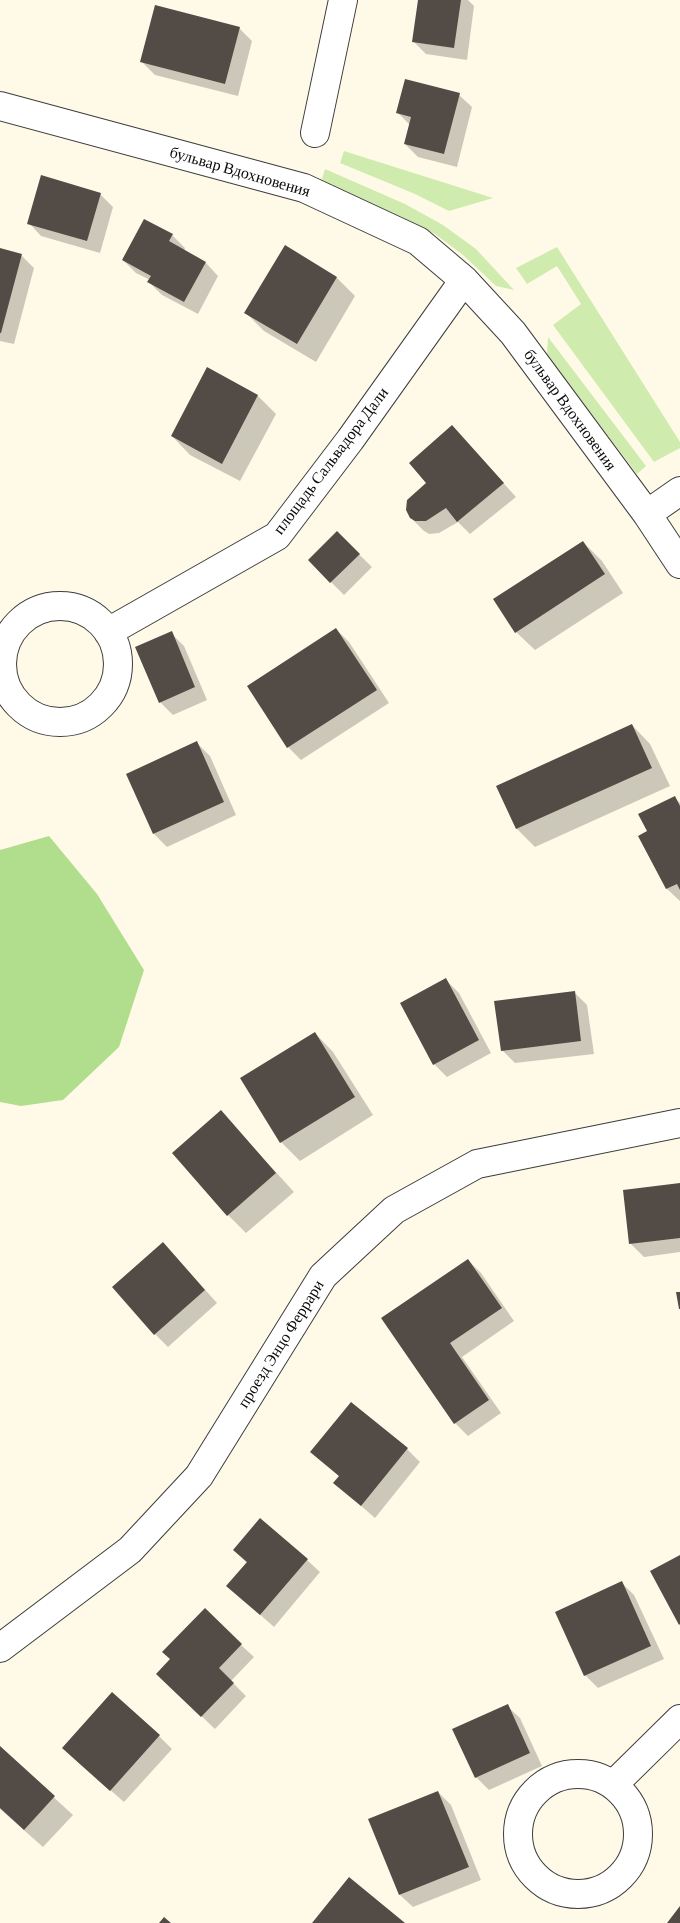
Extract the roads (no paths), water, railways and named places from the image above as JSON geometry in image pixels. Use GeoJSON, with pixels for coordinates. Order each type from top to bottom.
{"type":"FeatureCollection","features":[{"type":"Feature","properties":{"kind":"street"},"geometry":{"type":"LineString","coordinates":[[315,133],[344,0]]}},
{"type":"Feature","properties":{"kind":"street","name":"бульвар Вдохновения"},"geometry":{"type":"LineString","coordinates":[[0,106],[304,188],[418,241],[464,280],[513,332],[647,514],[680,564]]}},
{"type":"Feature","properties":{"kind":"street","name":"площадь Сальвадора Дали"},"geometry":{"type":"LineString","coordinates":[[108,632],[277,536],[350,440],[464,280]]}},
{"type":"Feature","properties":{"kind":"street"},"geometry":{"type":"LineString","coordinates":[[647,514],[680,491]]}},
{"type":"Feature","properties":{"kind":"street"},"geometry":{"type":"LineString","coordinates":[[69,606],[88,612],[104,624],[108,632],[114,641],[119,660],[117,680],[108,698],[94,712],[76,720],[57,722],[39,718],[23,709],[10,695],[3,678],[2,659],[6,640],[17,625],[31,613],[49,607],[69,606]]}},
{"type":"Feature","properties":{"kind":"street","name":"проезд Энцо Феррари"},"geometry":{"type":"LineString","coordinates":[[0,1648],[130,1550],[199,1476],[323,1276],[394,1210],[477,1164],[680,1123]]}},
{"type":"Feature","properties":{"kind":"street"},"geometry":{"type":"LineString","coordinates":[[613,1785],[680,1719]]}},
{"type":"Feature","properties":{"kind":"street"},"geometry":{"type":"LineString","coordinates":[[576,1773],[596,1776],[613,1785],[627,1799],[636,1817],[638,1836],[634,1856],[624,1873],[608,1886],[589,1893],[570,1893],[550,1888],[534,1876],[523,1859],[518,1840],[519,1821],[526,1802],[539,1787],[556,1777],[576,1773]]}}]}
